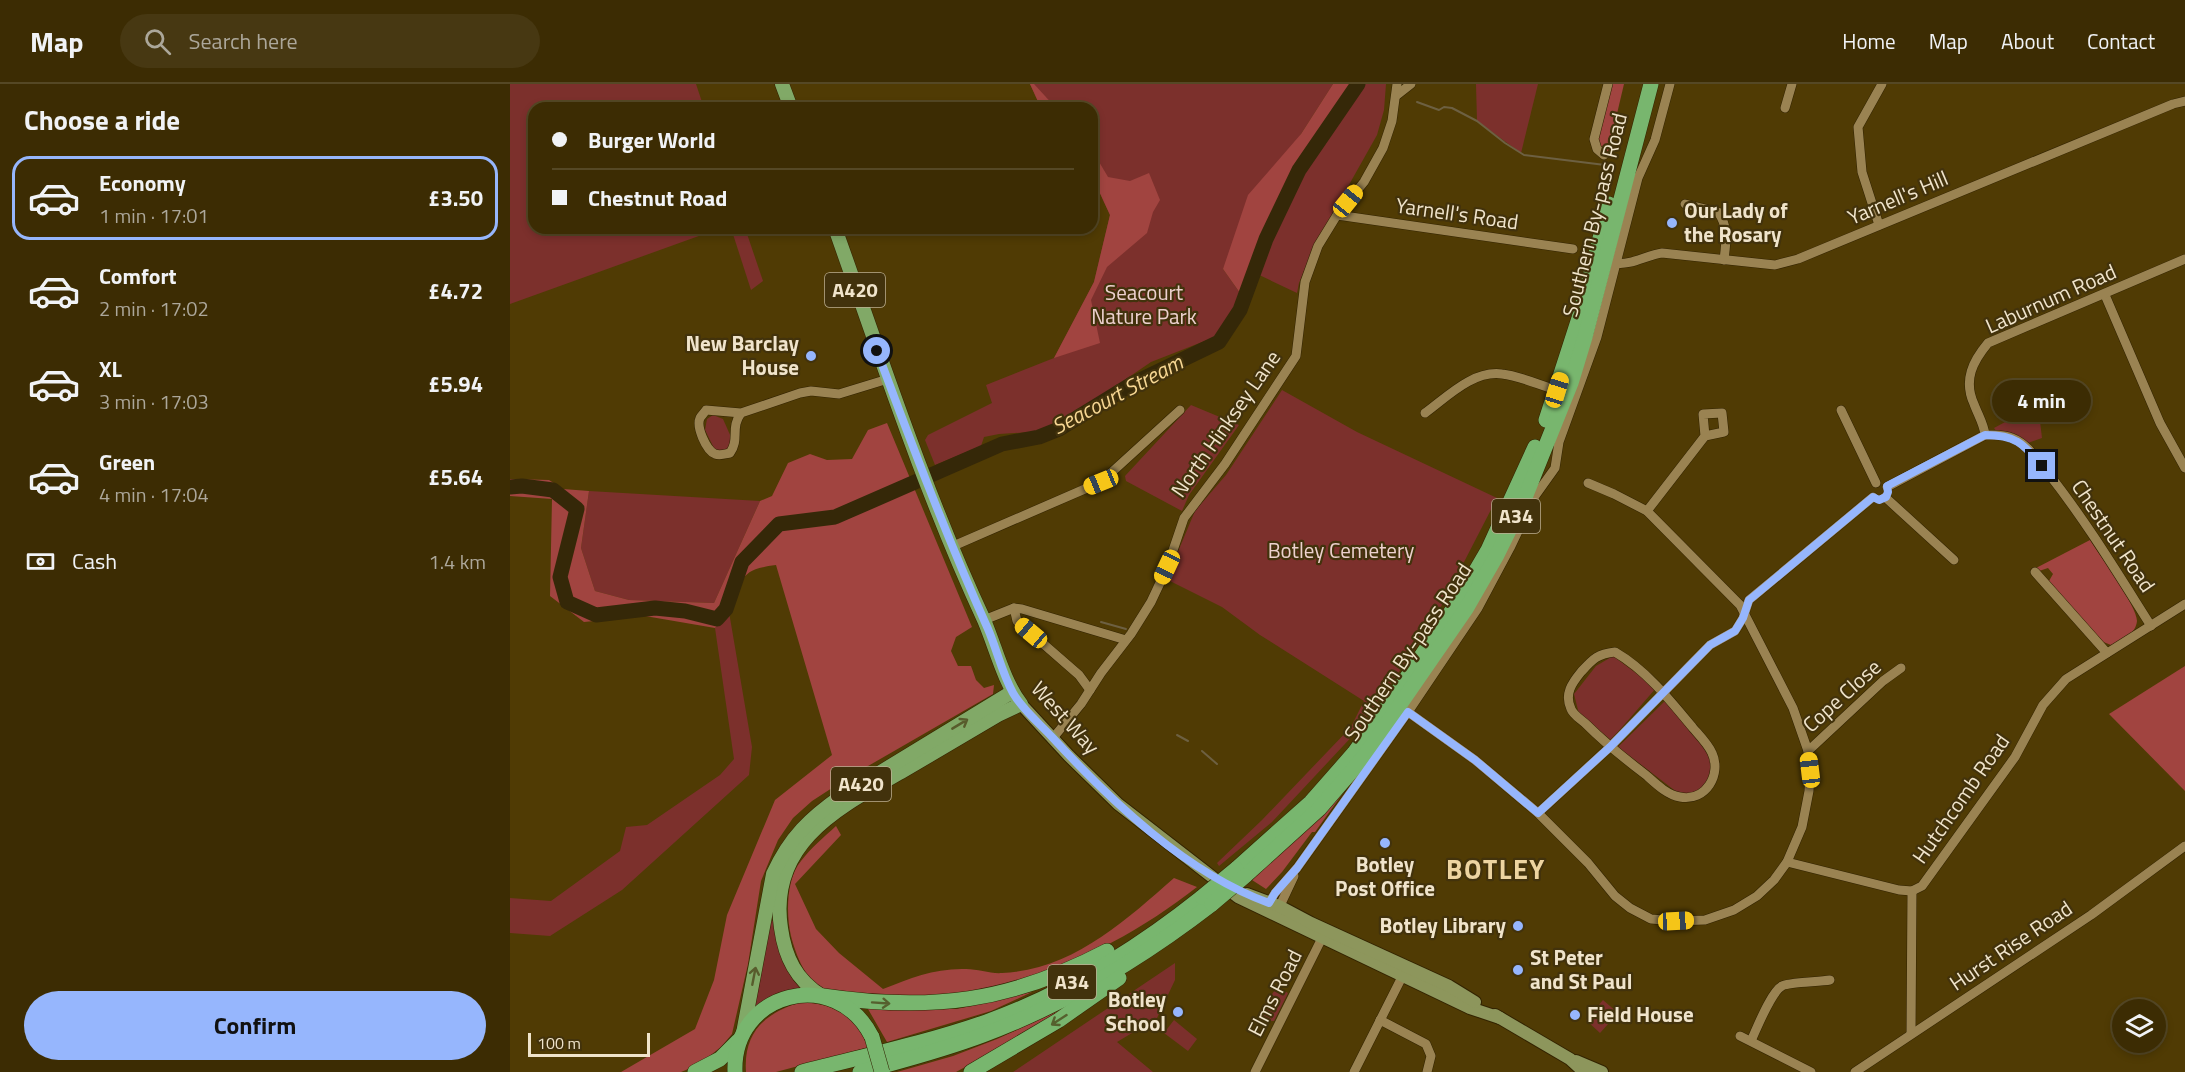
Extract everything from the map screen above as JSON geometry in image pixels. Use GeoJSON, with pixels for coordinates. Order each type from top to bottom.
{"type":"FeatureCollection","features":[{"type":"Feature","properties":{"kind":"highway","name":"Southern By-pass Road"},"geometry":{"type":"LineString","coordinates":[[1241,872],[1311,802],[1354,753],[1457,603],[1488,550],[1546,421],[1557,390],[1579,318],[1641,84]]}},
{"type":"Feature","properties":{"kind":"highway","name":"Southern By-pass Road"},"geometry":{"type":"LineString","coordinates":[[943,1042],[1052,993],[1132,947],[1202,902],[1319,809],[1363,758],[1449,635],[1497,555],[1524,500],[1571,383],[1651,84]]}},
{"type":"Feature","properties":{"kind":"highway","name":"Southern By-pass Road"},"geometry":{"type":"LineString","coordinates":[[943,1042],[993,1031],[1056,1003],[1111,973],[1172,933],[1202,902]]}},
{"type":"Feature","properties":{"kind":"highway"},"geometry":{"type":"LineString","coordinates":[[695,1072],[724,1056],[759,1013],[778,1001],[797,995],[865,1002],[919,1004],[972,1000],[1008,992],[1043,980],[1098,956],[1202,902]]}},
{"type":"Feature","properties":{"kind":"highway"},"geometry":{"type":"LineString","coordinates":[[970,1072],[1036,1034],[1105,988],[1172,933]]}},
{"type":"Feature","properties":{"kind":"highway"},"geometry":{"type":"LineString","coordinates":[[822,996],[850,1010],[865,1025],[872,1037],[882,1072]]}},
{"type":"Feature","properties":{"kind":"highway"},"geometry":{"type":"LineString","coordinates":[[735,1072],[736,1053],[742,1035]]}},
{"type":"Feature","properties":{"kind":"highway","name":"A34"},"geometry":{"type":"LineString","coordinates":[[802,1072],[943,1042]]}},
{"type":"Feature","properties":{"kind":"highway","name":"A34"},"geometry":{"type":"LineString","coordinates":[[860,1072],[943,1042]]}},
{"type":"Feature","properties":{"kind":"main road"},"geometry":{"type":"LineString","coordinates":[[782,84],[789,102]]}},
{"type":"Feature","properties":{"kind":"main road","name":"A420"},"geometry":{"type":"LineString","coordinates":[[837,234],[888,379]]}},
{"type":"Feature","properties":{"kind":"main road","name":"West Way"},"geometry":{"type":"LineString","coordinates":[[888,379],[951,547],[1017,698],[1053,738],[1118,804],[1206,873],[1403,975],[1470,1008],[1500,1018]]}},
{"type":"Feature","properties":{"kind":"main road","name":"A420"},"geometry":{"type":"LineString","coordinates":[[822,996],[810,988],[796,973],[789,960],[782,934],[779,908],[781,892],[788,867],[797,850],[820,824],[851,801],[998,715],[1017,698]]}},
{"type":"Feature","properties":{"kind":"main road","name":"A420"},"geometry":{"type":"LineString","coordinates":[[742,1035],[773,874],[783,852],[797,834],[825,807],[843,795],[1017,698]]}},
{"type":"Feature","properties":{"kind":"main road","name":"West Way"},"geometry":{"type":"LineString","coordinates":[[1324,934],[1449,986],[1570,1059],[1584,1072]]}},
{"type":"Feature","properties":{"kind":"main road","name":"West Way"},"geometry":{"type":"LineString","coordinates":[[1570,1059],[1602,1072]]}},
{"type":"Feature","properties":{"kind":"street","name":"North Hinksey Lane"},"geometry":{"type":"LineString","coordinates":[[1053,738],[1081,704],[1126,640],[1150,602],[1167,567],[1175,538],[1190,508],[1225,464],[1296,356],[1305,282],[1318,246],[1337,215],[1364,182],[1383,148],[1392,121],[1397,84]]}},
{"type":"Feature","properties":{"kind":"street"},"geometry":{"type":"LineString","coordinates":[[1397,95],[1411,84]]}},
{"type":"Feature","properties":{"kind":"street","name":"Southern By-pass Road"},"geometry":{"type":"LineString","coordinates":[[1604,155],[1597,148],[1594,139],[1608,84]]}},
{"type":"Feature","properties":{"kind":"street"},"geometry":{"type":"LineString","coordinates":[[1272,909],[1275,893],[1297,868],[1408,712],[1478,608],[1535,496],[1555,468],[1559,442],[1597,337],[1638,178],[1655,140],[1670,84]]}},
{"type":"Feature","properties":{"kind":"street"},"geometry":{"type":"LineString","coordinates":[[1785,108],[1792,84]]}},
{"type":"Feature","properties":{"kind":"street"},"geometry":{"type":"LineString","coordinates":[[1879,225],[1862,172],[1858,127],[1882,84]]}},
{"type":"Feature","properties":{"kind":"street","name":"Yarnell's Hill"},"geometry":{"type":"LineString","coordinates":[[1615,263],[1628,263],[1662,253],[1775,265],[1798,259],[2185,101]]}},
{"type":"Feature","properties":{"kind":"street"},"geometry":{"type":"LineString","coordinates":[[1685,204],[1718,212],[1724,219],[1727,233],[1724,260]]}},
{"type":"Feature","properties":{"kind":"street","name":"Yarnell's Road"},"geometry":{"type":"LineString","coordinates":[[1337,215],[1573,249]]}},
{"type":"Feature","properties":{"kind":"street","name":"Laburnum Road"},"geometry":{"type":"LineString","coordinates":[[1985,435],[1984,426],[1969,389],[1972,366],[1989,343],[2185,259]]}},
{"type":"Feature","properties":{"kind":"street"},"geometry":{"type":"LineString","coordinates":[[2105,295],[2160,423],[2185,468]]}},
{"type":"Feature","properties":{"kind":"street"},"geometry":{"type":"LineString","coordinates":[[1425,413],[1483,374],[1503,374],[1557,390]]}},
{"type":"Feature","properties":{"kind":"street"},"geometry":{"type":"LineString","coordinates":[[741,413],[735,423],[736,440],[730,453],[715,454],[708,449],[699,426],[701,416],[706,410],[741,413],[800,393],[811,391],[839,394],[888,379]]}},
{"type":"Feature","properties":{"kind":"street"},"geometry":{"type":"LineString","coordinates":[[1841,410],[1876,483]]}},
{"type":"Feature","properties":{"kind":"street"},"geometry":{"type":"LineString","coordinates":[[951,547],[1101,482],[1180,411]]}},
{"type":"Feature","properties":{"kind":"street"},"geometry":{"type":"LineString","coordinates":[[1887,486],[1985,435]]}},
{"type":"Feature","properties":{"kind":"street","name":"Chestnut Road"},"geometry":{"type":"LineString","coordinates":[[1985,435],[2013,438],[2026,447],[2090,531],[2151,626]]}},
{"type":"Feature","properties":{"kind":"street"},"geometry":{"type":"LineString","coordinates":[[1647,511],[1705,436]]}},
{"type":"Feature","properties":{"kind":"street"},"geometry":{"type":"LineString","coordinates":[[1408,712],[1475,760],[1538,813],[1588,863],[1615,896],[1630,908],[1651,919],[1706,920],[1734,910],[1757,896],[1774,880],[1787,862],[1802,827],[1809,791],[1808,751],[1793,708],[1740,605],[1647,511],[1588,483]]}},
{"type":"Feature","properties":{"kind":"street"},"geometry":{"type":"LineString","coordinates":[[1876,483],[1887,486]]}},
{"type":"Feature","properties":{"kind":"street"},"geometry":{"type":"LineString","coordinates":[[1876,483],[1871,489],[1873,497],[1879,500],[1886,497],[1887,486]]}},
{"type":"Feature","properties":{"kind":"street"},"geometry":{"type":"LineString","coordinates":[[1538,813],[1610,747],[1710,645],[1735,631],[1749,600],[1873,497]]}},
{"type":"Feature","properties":{"kind":"street"},"geometry":{"type":"LineString","coordinates":[[1886,497],[1954,560]]}},
{"type":"Feature","properties":{"kind":"street"},"geometry":{"type":"LineString","coordinates":[[2049,572],[2038,576],[2108,653]]}},
{"type":"Feature","properties":{"kind":"street","name":"Hutchcomb Road"},"geometry":{"type":"LineString","coordinates":[[1787,862],[1899,890],[1912,891],[1922,886],[2015,757],[2043,705],[2066,679],[2185,604]]}},
{"type":"Feature","properties":{"kind":"street"},"geometry":{"type":"LineString","coordinates":[[1014,608],[1017,621],[1079,675],[1090,690]]}},
{"type":"Feature","properties":{"kind":"street"},"geometry":{"type":"LineString","coordinates":[[984,621],[1014,608],[1022,609],[1126,640]]}},
{"type":"Feature","properties":{"kind":"street"},"geometry":{"type":"LineString","coordinates":[[1615,652],[1626,658],[1663,692],[1712,751],[1717,767],[1712,782],[1702,792],[1691,797],[1678,797],[1665,790],[1610,747],[1571,710],[1568,698],[1569,689],[1574,681],[1593,659],[1602,653],[1615,652]]}},
{"type":"Feature","properties":{"kind":"street","name":"Cope Close"},"geometry":{"type":"LineString","coordinates":[[1808,751],[1883,681],[1901,668]]}},
{"type":"Feature","properties":{"kind":"street","name":"Hurst Rise Road"},"geometry":{"type":"LineString","coordinates":[[1855,1072],[2054,940],[2185,846]]}},
{"type":"Feature","properties":{"kind":"street"},"geometry":{"type":"LineString","coordinates":[[1911,1034],[1912,891]]}},
{"type":"Feature","properties":{"kind":"street","name":"Elms Road"},"geometry":{"type":"LineString","coordinates":[[1255,1072],[1324,934]]}},
{"type":"Feature","properties":{"kind":"street"},"geometry":{"type":"LineString","coordinates":[[1354,1072],[1403,975]]}},
{"type":"Feature","properties":{"kind":"street"},"geometry":{"type":"LineString","coordinates":[[1751,1041],[1776,992],[1783,985],[1830,980]]}},
{"type":"Feature","properties":{"kind":"street"},"geometry":{"type":"LineString","coordinates":[[1380,1020],[1426,1044],[1431,1056],[1427,1072]]}},
{"type":"Feature","properties":{"kind":"street"},"geometry":{"type":"LineString","coordinates":[[1740,1036],[1811,1072]]}},
{"type":"Feature","properties":{"kind":"green space"},"geometry":{"type":"Polygon","coordinates":[[[510,84],[696,84],[702,102],[528,102],[528,234],[704,234],[510,304],[510,84]]]}},
{"type":"Feature","properties":{"kind":"green space","name":"Seacourt Nature Park"},"geometry":{"type":"Polygon","coordinates":[[[1030,84],[1333,84],[1301,134],[1223,269],[1240,293],[1238,307],[1230,322],[1215,337],[1151,362],[1069,418],[1045,431],[984,437],[981,446],[935,465],[925,440],[928,435],[992,403],[986,385],[1054,358],[1094,282],[1110,215],[1098,189],[1098,102],[1038,102],[1030,84]]]}},
{"type":"Feature","properties":{"kind":"green space"},"geometry":{"type":"Polygon","coordinates":[[[1364,84],[1386,84],[1384,110],[1377,135],[1314,247],[1297,293],[1255,273],[1270,237],[1311,157],[1364,84]]]}},
{"type":"Feature","properties":{"kind":"green space"},"geometry":{"type":"Polygon","coordinates":[[[1476,84],[1538,84],[1521,153],[1477,121],[1476,84]]]}},
{"type":"Feature","properties":{"kind":"green space"},"geometry":{"type":"Polygon","coordinates":[[[733,234],[747,234],[763,281],[751,290],[733,234]]]}},
{"type":"Feature","properties":{"kind":"green space","name":"Botley Cemetery"},"geometry":{"type":"Polygon","coordinates":[[[1282,390],[1357,432],[1497,498],[1430,628],[1358,730],[1272,822],[1219,866],[1217,863],[1262,820],[1351,727],[1364,701],[1260,635],[1222,607],[1170,581],[1177,554],[1195,511],[1226,475],[1282,390]]]}},
{"type":"Feature","properties":{"kind":"green space"},"geometry":{"type":"Polygon","coordinates":[[[2041,394],[2039,413],[2042,438],[2028,443],[1997,432],[1994,428],[2007,421],[2024,403],[2041,394]]]}},
{"type":"Feature","properties":{"kind":"green space"},"geometry":{"type":"Polygon","coordinates":[[[1191,405],[1239,425],[1189,495],[1182,511],[1126,481],[1125,476],[1191,405]]]}},
{"type":"Feature","properties":{"kind":"green space"},"geometry":{"type":"Polygon","coordinates":[[[713,415],[723,419],[731,437],[730,447],[725,451],[715,450],[705,430],[707,419],[713,415]]]}},
{"type":"Feature","properties":{"kind":"green space"},"geometry":{"type":"Polygon","coordinates":[[[589,491],[760,501],[714,603],[629,600],[595,591],[581,548],[589,491]]]}},
{"type":"Feature","properties":{"kind":"green space"},"geometry":{"type":"Polygon","coordinates":[[[729,612],[752,747],[749,775],[622,890],[550,936],[510,933],[510,898],[551,901],[620,851],[626,827],[647,825],[720,775],[734,759],[715,628],[729,612]]]}},
{"type":"Feature","properties":{"kind":"green space"},"geometry":{"type":"Polygon","coordinates":[[[1613,656],[1656,688],[1611,740],[1579,714],[1574,694],[1596,666],[1613,656]]]}},
{"type":"Feature","properties":{"kind":"green space"},"geometry":{"type":"Polygon","coordinates":[[[1666,700],[1711,753],[1711,771],[1708,782],[1699,790],[1682,796],[1618,747],[1666,700]]]}},
{"type":"Feature","properties":{"kind":"green space"},"geometry":{"type":"Polygon","coordinates":[[[770,921],[774,921],[786,966],[802,990],[757,1010],[754,1008],[770,921]]]}},
{"type":"Feature","properties":{"kind":"green space"},"geometry":{"type":"Polygon","coordinates":[[[1175,963],[1175,980],[1157,1018],[1117,1042],[1153,1072],[1013,1072],[1175,963]]]}},
{"type":"Feature","properties":{"kind":"green space"},"geometry":{"type":"Polygon","coordinates":[[[1277,987],[1288,993],[1274,1021],[1271,1021],[1265,1018],[1261,1010],[1277,987]]]}},
{"type":"Feature","properties":{"kind":"green space"},"geometry":{"type":"Polygon","coordinates":[[[1603,1000],[1618,1013],[1600,1033],[1586,1020],[1603,1000]]]}},
{"type":"Feature","properties":{"kind":"green space"},"geometry":{"type":"Polygon","coordinates":[[[1174,1020],[1197,1039],[1188,1051],[1164,1033],[1174,1020]]]}},
{"type":"Feature","properties":{"kind":"shaded area"},"geometry":{"type":"Polygon","coordinates":[[[1030,84],[1034,84],[1050,102],[1038,102],[1030,84]]]}},
{"type":"Feature","properties":{"kind":"shaded area"},"geometry":{"type":"Polygon","coordinates":[[[1333,84],[1358,84],[1299,170],[1266,239],[1244,295],[1240,293],[1223,269],[1248,195],[1301,134],[1333,84]]]}},
{"type":"Feature","properties":{"kind":"shaded area"},"geometry":{"type":"Polygon","coordinates":[[[1609,84],[1624,84],[1607,156],[1599,147],[1599,134],[1609,84]]]}},
{"type":"Feature","properties":{"kind":"shaded area"},"geometry":{"type":"Polygon","coordinates":[[[1098,160],[1108,177],[1130,181],[1149,173],[1160,200],[1153,212],[1147,233],[1107,267],[1091,300],[1100,343],[1054,358],[1094,282],[1110,215],[1098,189],[1098,160]]]}},
{"type":"Feature","properties":{"kind":"shaded area"},"geometry":{"type":"Polygon","coordinates":[[[887,423],[972,627],[956,637],[951,651],[958,666],[971,666],[976,680],[984,688],[994,685],[993,694],[849,777],[812,801],[793,818],[778,840],[761,881],[748,964],[732,1034],[721,1047],[698,1065],[681,1072],[621,1072],[695,1029],[714,980],[727,915],[775,800],[832,755],[776,565],[754,570],[744,578],[729,613],[715,628],[645,616],[584,622],[550,596],[552,499],[510,496],[510,479],[549,480],[563,489],[589,491],[581,548],[595,591],[629,600],[714,603],[760,501],[772,496],[788,463],[810,454],[827,460],[852,459],[868,430],[887,423]]]}},
{"type":"Feature","properties":{"kind":"shaded area"},"geometry":{"type":"Polygon","coordinates":[[[2090,540],[2125,593],[2137,621],[2131,633],[2111,645],[2101,641],[2049,581],[2053,574],[2048,568],[2039,571],[2036,568],[2090,540]]]}},
{"type":"Feature","properties":{"kind":"shaded area"},"geometry":{"type":"Polygon","coordinates":[[[2185,666],[2185,791],[2109,714],[2185,666]]]}},
{"type":"Feature","properties":{"kind":"shaded area"},"geometry":{"type":"Polygon","coordinates":[[[1361,768],[1315,832],[1312,832],[1266,889],[1252,880],[1361,768]]]}},
{"type":"Feature","properties":{"kind":"shaded area"},"geometry":{"type":"Polygon","coordinates":[[[836,826],[841,835],[795,884],[816,929],[839,953],[883,989],[944,970],[971,969],[1002,973],[1027,970],[1052,963],[1074,953],[1117,926],[1174,878],[1197,887],[1125,935],[1086,955],[1045,972],[1003,985],[960,993],[917,997],[833,991],[820,987],[803,968],[791,936],[788,897],[792,877],[801,861],[836,826]]]}},
{"type":"Feature","properties":{"kind":"shaded area"},"geometry":{"type":"Polygon","coordinates":[[[1032,992],[991,1011],[887,1042],[868,1009],[957,1009],[1032,992]]]}},
{"type":"Feature","properties":{"kind":"shaded area"},"geometry":{"type":"Polygon","coordinates":[[[802,1002],[815,1003],[843,1014],[857,1027],[869,1047],[776,1072],[746,1072],[748,1046],[759,1026],[778,1012],[802,1002]]]}},
{"type":"Feature","properties":{"kind":"shaded area"},"geometry":{"type":"Polygon","coordinates":[[[1065,1008],[956,1072],[897,1072],[953,1056],[1065,1008]]]}},
{"type":"Feature","properties":{"kind":"waterway","name":"Seacourt Stream"},"geometry":{"type":"LineString","coordinates":[[510,487],[522,486],[553,490],[577,509],[560,577],[567,602],[596,615],[655,608],[685,611],[717,619],[726,609],[742,562],[779,524],[835,517],[1002,444],[1039,437],[1059,429],[1132,384],[1219,342],[1240,310],[1266,239],[1299,170],[1358,84]]}},
{"type":"Feature","properties":{"kind":"waterway"},"geometry":{"type":"LineString","coordinates":[[1417,102],[1439,110],[1444,107],[1452,108],[1477,121],[1524,155],[1605,165]]}},
{"type":"Feature","properties":{"kind":"waterway"},"geometry":{"type":"LineString","coordinates":[[1101,622],[1126,629]]}},
{"type":"Feature","properties":{"kind":"waterway"},"geometry":{"type":"LineString","coordinates":[[1177,735],[1188,741]]}},
{"type":"Feature","properties":{"kind":"waterway"},"geometry":{"type":"LineString","coordinates":[[1202,751],[1217,764]]}},
{"type":"Feature","properties":{"kind":"place","name":"Our Lady of the Rosary"},"geometry":{"type":"Point","coordinates":[1672,223]}},
{"type":"Feature","properties":{"kind":"place","name":"New Barclay House"},"geometry":{"type":"Point","coordinates":[811,356]}},
{"type":"Feature","properties":{"kind":"place","name":"Botley Post Office"},"geometry":{"type":"Point","coordinates":[1385,843]}},
{"type":"Feature","properties":{"kind":"place","name":"Botley Library"},"geometry":{"type":"Point","coordinates":[1518,926]}},
{"type":"Feature","properties":{"kind":"place","name":"St Peter and St Paul"},"geometry":{"type":"Point","coordinates":[1518,970]}},
{"type":"Feature","properties":{"kind":"place","name":"Botley School"},"geometry":{"type":"Point","coordinates":[1178,1012]}},
{"type":"Feature","properties":{"kind":"place","name":"Field House"},"geometry":{"type":"Point","coordinates":[1575,1015]}},
{"type":"Feature","properties":{"kind":"district","name":"BOTLEY"},"geometry":{"type":"Point","coordinates":[1496,870]}},
{"type":"Feature","properties":{"kind":"route"},"geometry":{"type":"LineString","coordinates":[[877,351],[951,547],[992,638],[1012,692],[1069,756],[1118,804],[1158,837],[1206,873],[1269,903],[1297,868],[1408,712],[1475,760],[1538,813],[1610,747],[1710,645],[1735,631],[1743,618],[1749,600],[1873,497],[1879,500],[1886,497],[1887,486],[1985,435],[2013,438],[2026,447],[2042,466]]}}]}
